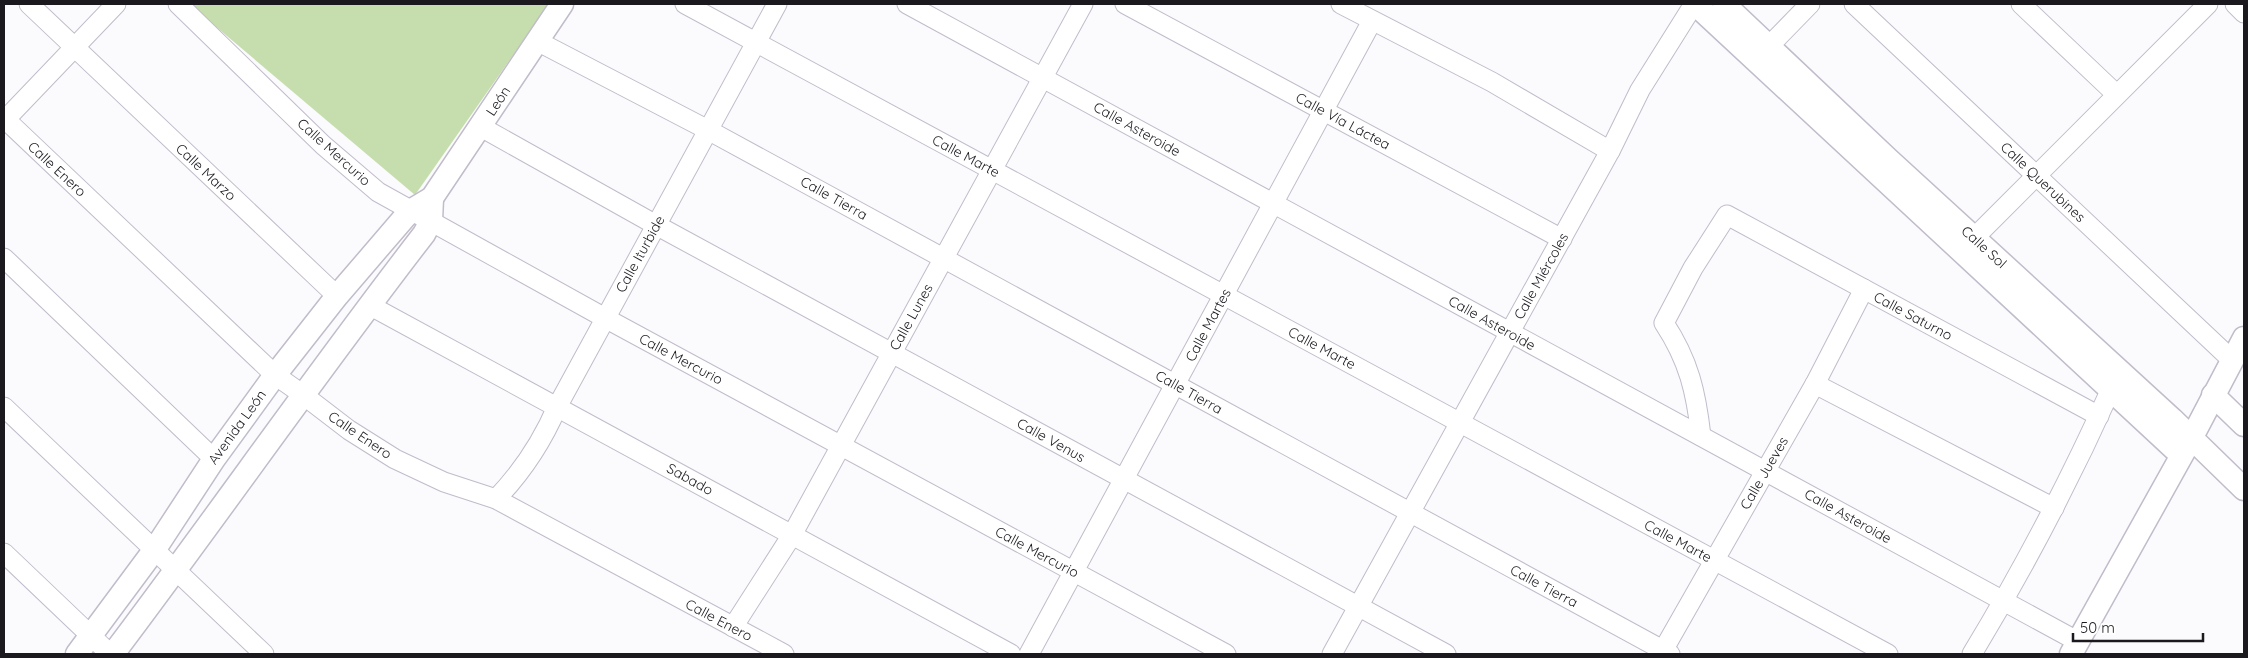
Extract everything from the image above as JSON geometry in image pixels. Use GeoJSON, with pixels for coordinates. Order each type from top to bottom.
{"type":"FeatureCollection","features":[{"type":"Feature","properties":{"kind":"street","name":"Calle Marzo"},"geometry":{"type":"LineString","coordinates":[[29,4],[337,296]]}},
{"type":"Feature","properties":{"kind":"street"},"geometry":{"type":"LineString","coordinates":[[4,120],[116,4]]}},
{"type":"Feature","properties":{"kind":"street","name":"Calle Mercurio"},"geometry":{"type":"LineString","coordinates":[[178,4],[350,169],[378,192],[605,318],[1226,654]]}},
{"type":"Feature","properties":{"kind":"street","name":"León"},"geometry":{"type":"LineString","coordinates":[[421,216],[562,4]]}},
{"type":"Feature","properties":{"kind":"street","name":"Calle Marte"},"geometry":{"type":"LineString","coordinates":[[685,4],[1888,654]]}},
{"type":"Feature","properties":{"kind":"street","name":"Calle Iturbide"},"geometry":{"type":"LineString","coordinates":[[496,500],[532,457],[605,318],[777,4]]}},
{"type":"Feature","properties":{"kind":"street","name":"Calle Asteroide"},"geometry":{"type":"LineString","coordinates":[[907,4],[2004,601],[2074,648]]}},
{"type":"Feature","properties":{"kind":"street","name":"Calle Lunes"},"geometry":{"type":"LineString","coordinates":[[733,627],[792,535],[1083,4]]}},
{"type":"Feature","properties":{"kind":"street","name":"Calle Vía Láctea"},"geometry":{"type":"LineString","coordinates":[[1125,4],[1562,239]]}},
{"type":"Feature","properties":{"kind":"street"},"geometry":{"type":"LineString","coordinates":[[1341,4],[1492,82],[1610,151]]}},
{"type":"Feature","properties":{"kind":"street","name":"Calle Miércoles"},"geometry":{"type":"LineString","coordinates":[[1332,654],[1562,239],[1610,151],[1640,90],[1695,4]]}},
{"type":"Feature","properties":{"kind":"street","name":"Calle Sol"},"geometry":{"type":"LineString","coordinates":[[1695,4],[2111,389],[2244,490]]}},
{"type":"Feature","properties":{"kind":"street","name":"Calle Sol"},"geometry":{"type":"LineString","coordinates":[[1724,4],[1974,238],[2172,419],[2186,447]]}},
{"type":"Feature","properties":{"kind":"street"},"geometry":{"type":"LineString","coordinates":[[1769,46],[1810,4]]}},
{"type":"Feature","properties":{"kind":"street","name":"Calle Querubines"},"geometry":{"type":"LineString","coordinates":[[1854,4],[2232,360]]}},
{"type":"Feature","properties":{"kind":"street"},"geometry":{"type":"LineString","coordinates":[[2021,4],[2116,94]]}},
{"type":"Feature","properties":{"kind":"street"},"geometry":{"type":"LineString","coordinates":[[1974,238],[2208,4]]}},
{"type":"Feature","properties":{"kind":"street"},"geometry":{"type":"LineString","coordinates":[[2235,4],[2244,13]]}},
{"type":"Feature","properties":{"kind":"street","name":"Calle Martes"},"geometry":{"type":"LineString","coordinates":[[1029,654],[1372,21]]}},
{"type":"Feature","properties":{"kind":"street","name":"Calle Tierra"},"geometry":{"type":"LineString","coordinates":[[537,40],[944,258],[1665,653]]}},
{"type":"Feature","properties":{"kind":"street","name":"Calle Enero"},"geometry":{"type":"LineString","coordinates":[[4,120],[274,375],[349,430],[395,459],[444,482],[496,500],[784,654]]}},
{"type":"Feature","properties":{"kind":"street","name":"Calle Venus"},"geometry":{"type":"LineString","coordinates":[[481,127],[656,225],[1446,654]]}},
{"type":"Feature","properties":{"kind":"street","name":"Calle Saturno"},"geometry":{"type":"LineString","coordinates":[[1701,436],[1695,391],[1688,367],[1664,323],[1693,268],[1728,215],[2099,416]]}},
{"type":"Feature","properties":{"kind":"street"},"geometry":{"type":"LineString","coordinates":[[4,552],[112,654],[176,570],[302,394],[424,234],[421,216]]}},
{"type":"Feature","properties":{"kind":"street","name":"Avenida León"},"geometry":{"type":"LineString","coordinates":[[77,654],[155,549],[214,459],[274,375],[337,296],[421,216]]}},
{"type":"Feature","properties":{"kind":"street"},"geometry":{"type":"LineString","coordinates":[[4,258],[214,459]]}},
{"type":"Feature","properties":{"kind":"street","name":"Calle Jueves"},"geometry":{"type":"LineString","coordinates":[[1665,653],[1714,561],[1814,384],[1864,289]]}},
{"type":"Feature","properties":{"kind":"street","name":"Sabado"},"geometry":{"type":"LineString","coordinates":[[369,305],[1011,654]]}},
{"type":"Feature","properties":{"kind":"street"},"geometry":{"type":"LineString","coordinates":[[2074,648],[2186,447],[2244,338]]}},
{"type":"Feature","properties":{"kind":"street"},"geometry":{"type":"LineString","coordinates":[[1814,384],[2054,508]]}},
{"type":"Feature","properties":{"kind":"street"},"geometry":{"type":"LineString","coordinates":[[1972,654],[2004,601],[2054,508],[2111,389]]}},
{"type":"Feature","properties":{"kind":"street"},"geometry":{"type":"LineString","coordinates":[[2213,395],[2244,425]]}},
{"type":"Feature","properties":{"kind":"street"},"geometry":{"type":"LineString","coordinates":[[4,407],[264,654]]}},
{"type":"Feature","properties":{"kind":"green space"},"geometry":{"type":"Polygon","coordinates":[[[189,4],[549,4],[415,195],[189,4]]]}}]}
